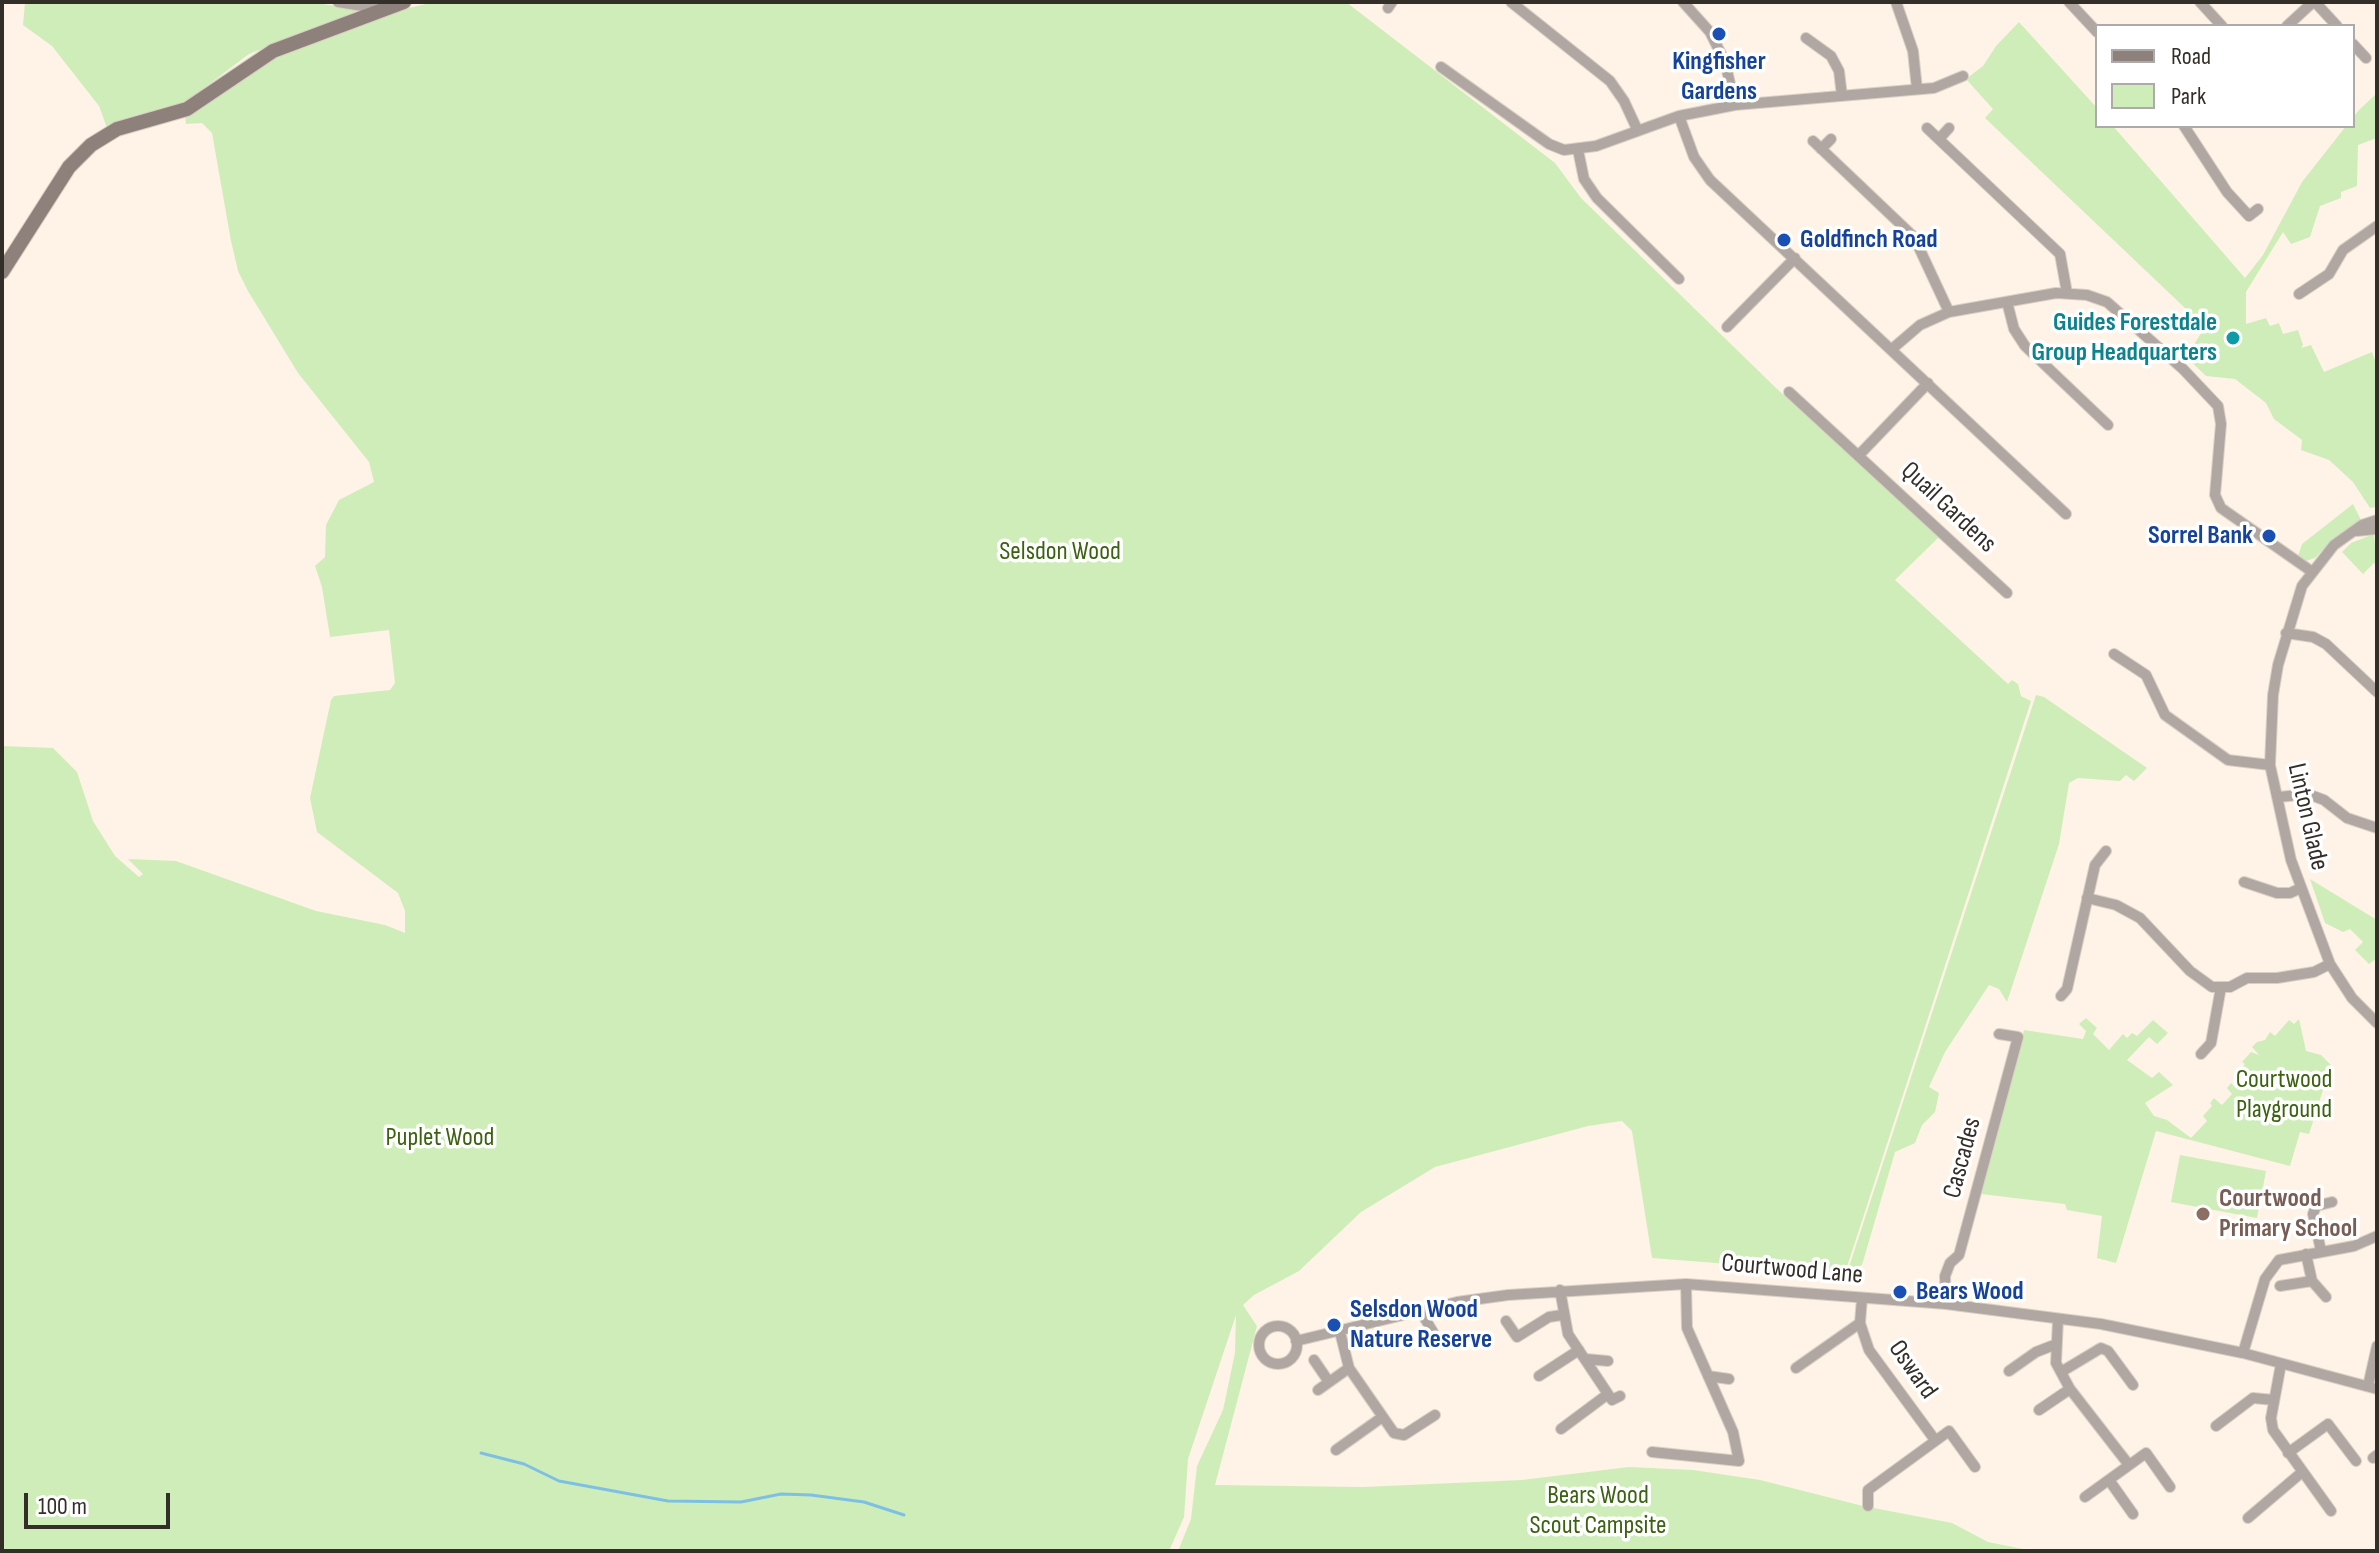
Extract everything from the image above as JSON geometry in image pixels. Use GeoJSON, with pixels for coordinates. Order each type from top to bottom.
{"type":"FeatureCollection","features":[{"type":"Feature","properties":{"kind":"street"},"geometry":{"type":"LineString","coordinates":[[338,2],[381,9]]}},
{"type":"Feature","properties":{"kind":"street"},"geometry":{"type":"LineString","coordinates":[[2,272],[69,167],[91,145],[117,129],[187,109],[273,51],[404,2]]}},
{"type":"Feature","properties":{"kind":"street"},"geometry":{"type":"LineString","coordinates":[[1511,2],[1610,81],[1637,129]]}},
{"type":"Feature","properties":{"kind":"street"},"geometry":{"type":"LineString","coordinates":[[1683,2],[1715,42],[1725,62],[1735,105]]}},
{"type":"Feature","properties":{"kind":"street"},"geometry":{"type":"LineString","coordinates":[[1896,2],[1913,51],[1917,89]]}},
{"type":"Feature","properties":{"kind":"street"},"geometry":{"type":"LineString","coordinates":[[2069,2],[2095,30]]}},
{"type":"Feature","properties":{"kind":"street"},"geometry":{"type":"LineString","coordinates":[[2200,2],[2220,24]]}},
{"type":"Feature","properties":{"kind":"street"},"geometry":{"type":"LineString","coordinates":[[2289,24],[2314,2],[2335,24]]}},
{"type":"Feature","properties":{"kind":"street"},"geometry":{"type":"LineString","coordinates":[[1814,40],[1831,56],[1839,71],[1842,96]]}},
{"type":"Feature","properties":{"kind":"street"},"geometry":{"type":"LineString","coordinates":[[2355,46],[2366,58]]}},
{"type":"Feature","properties":{"kind":"street"},"geometry":{"type":"LineString","coordinates":[[1441,67],[1549,144],[1564,150],[1578,150],[1679,116],[1735,105],[1917,89],[1946,78],[1963,76]]}},
{"type":"Feature","properties":{"kind":"street"},"geometry":{"type":"LineString","coordinates":[[1679,116],[1694,157],[1710,180],[2066,514]]}},
{"type":"Feature","properties":{"kind":"street"},"geometry":{"type":"LineString","coordinates":[[1927,128],[2060,254],[2067,293]]}},
{"type":"Feature","properties":{"kind":"street"},"geometry":{"type":"LineString","coordinates":[[1939,139],[1949,128]]}},
{"type":"Feature","properties":{"kind":"street"},"geometry":{"type":"LineString","coordinates":[[2185,128],[2227,192],[2249,216],[2258,209]]}},
{"type":"Feature","properties":{"kind":"street"},"geometry":{"type":"LineString","coordinates":[[1831,139],[1817,145],[1914,237],[1949,312]]}},
{"type":"Feature","properties":{"kind":"street"},"geometry":{"type":"LineString","coordinates":[[1578,150],[1584,179],[1597,198],[1679,279]]}},
{"type":"Feature","properties":{"kind":"street"},"geometry":{"type":"LineString","coordinates":[[2299,294],[2329,274],[2343,250],[2377,226]]}},
{"type":"Feature","properties":{"kind":"street"},"geometry":{"type":"LineString","coordinates":[[1727,327],[1795,258]]}},
{"type":"Feature","properties":{"kind":"street"},"geometry":{"type":"LineString","coordinates":[[1892,349],[1920,325],[1949,312],[2067,293],[2107,302],[2214,398],[2221,414],[2215,495],[2221,508],[2311,571]]}},
{"type":"Feature","properties":{"kind":"street"},"geometry":{"type":"LineString","coordinates":[[2007,302],[2014,329],[2025,346],[2108,425]]}},
{"type":"Feature","properties":{"kind":"street"},"geometry":{"type":"LineString","coordinates":[[1859,455],[1928,383]]}},
{"type":"Feature","properties":{"kind":"street","name":"Quail Gardens"},"geometry":{"type":"LineString","coordinates":[[1789,392],[2007,593]]}},
{"type":"Feature","properties":{"kind":"street","name":"Linton Glade"},"geometry":{"type":"LineString","coordinates":[[2377,520],[2362,525],[2334,545],[2311,571],[2292,610],[2273,695],[2270,765],[2291,860],[2330,964],[2352,998],[2377,1023]]}},
{"type":"Feature","properties":{"kind":"street"},"geometry":{"type":"LineString","coordinates":[[2357,531],[2377,529]]}},
{"type":"Feature","properties":{"kind":"street"},"geometry":{"type":"LineString","coordinates":[[2286,633],[2313,637],[2326,644],[2377,692]]}},
{"type":"Feature","properties":{"kind":"street"},"geometry":{"type":"LineString","coordinates":[[2114,654],[2146,675],[2165,715],[2228,760],[2270,765]]}},
{"type":"Feature","properties":{"kind":"street"},"geometry":{"type":"LineString","coordinates":[[2279,797],[2308,794],[2324,800],[2347,818],[2377,828]]}},
{"type":"Feature","properties":{"kind":"street"},"geometry":{"type":"LineString","coordinates":[[2061,996],[2067,989],[2095,865],[2106,851]]}},
{"type":"Feature","properties":{"kind":"street"},"geometry":{"type":"LineString","coordinates":[[2244,882],[2277,893],[2301,888]]}},
{"type":"Feature","properties":{"kind":"street"},"geometry":{"type":"LineString","coordinates":[[2087,898],[2116,905],[2140,918],[2190,971],[2212,987],[2247,978],[2277,978],[2314,972],[2330,964]]}},
{"type":"Feature","properties":{"kind":"street"},"geometry":{"type":"LineString","coordinates":[[2201,1054],[2211,1043],[2221,987]]}},
{"type":"Feature","properties":{"kind":"street","name":"Cascades"},"geometry":{"type":"LineString","coordinates":[[1946,1304],[1945,1276],[1950,1263],[1959,1255],[2018,1037],[1999,1034]]}},
{"type":"Feature","properties":{"kind":"street"},"geometry":{"type":"LineString","coordinates":[[2321,1251],[2313,1214],[2316,1206],[2332,1202]]}},
{"type":"Feature","properties":{"kind":"street"},"geometry":{"type":"LineString","coordinates":[[2243,1353],[2265,1279],[2279,1260],[2354,1246],[2377,1236]]}},
{"type":"Feature","properties":{"kind":"street"},"geometry":{"type":"LineString","coordinates":[[2306,1254],[2312,1281],[2326,1297]]}},
{"type":"Feature","properties":{"kind":"street"},"geometry":{"type":"LineString","coordinates":[[2280,1286],[2312,1281]]}},
{"type":"Feature","properties":{"kind":"street"},"geometry":{"type":"LineString","coordinates":[[1652,1452],[1739,1461],[1739,1448],[1687,1328],[1686,1284]]}},
{"type":"Feature","properties":{"kind":"street","name":"Courtwood Lane"},"geometry":{"type":"LineString","coordinates":[[1296,1341],[1457,1302],[1560,1290],[1686,1284],[1776,1288],[1946,1304],[2058,1319],[2243,1353],[2372,1388]]}},
{"type":"Feature","properties":{"kind":"street"},"geometry":{"type":"LineString","coordinates":[[1560,1290],[1562,1315],[1568,1334],[1612,1400],[1620,1396]]}},
{"type":"Feature","properties":{"kind":"street","name":"Osward"},"geometry":{"type":"LineString","coordinates":[[1862,1298],[1860,1323],[1878,1366],[1935,1440]]}},
{"type":"Feature","properties":{"kind":"street"},"geometry":{"type":"LineString","coordinates":[[1421,1312],[1439,1342]]}},
{"type":"Feature","properties":{"kind":"street"},"geometry":{"type":"LineString","coordinates":[[1506,1321],[1517,1337],[1549,1317],[1562,1315]]}},
{"type":"Feature","properties":{"kind":"street"},"geometry":{"type":"LineString","coordinates":[[2058,1319],[2054,1345],[2061,1372],[2070,1389],[2129,1465]]}},
{"type":"Feature","properties":{"kind":"street","name":"Osward"},"geometry":{"type":"LineString","coordinates":[[1796,1368],[1860,1323]]}},
{"type":"Feature","properties":{"kind":"street"},"geometry":{"type":"LineString","coordinates":[[1340,1332],[1349,1368],[1394,1433],[1404,1435],[1435,1415]]}},
{"type":"Feature","properties":{"kind":"street"},"geometry":{"type":"LineString","coordinates":[[2009,1371],[2036,1352],[2054,1345]]}},
{"type":"Feature","properties":{"kind":"street"},"geometry":{"type":"LineString","coordinates":[[2372,1388],[2370,1365],[2377,1346]]}},
{"type":"Feature","properties":{"kind":"street"},"geometry":{"type":"LineString","coordinates":[[2061,1372],[2101,1348],[2108,1351],[2133,1385]]}},
{"type":"Feature","properties":{"kind":"street"},"geometry":{"type":"LineString","coordinates":[[1539,1376],[1583,1354],[1608,1361]]}},
{"type":"Feature","properties":{"kind":"street"},"geometry":{"type":"LineString","coordinates":[[1314,1360],[1329,1382]]}},
{"type":"Feature","properties":{"kind":"street"},"geometry":{"type":"LineString","coordinates":[[2281,1364],[2271,1418],[2273,1430],[2331,1511]]}},
{"type":"Feature","properties":{"kind":"street"},"geometry":{"type":"LineString","coordinates":[[1318,1390],[1349,1368]]}},
{"type":"Feature","properties":{"kind":"street"},"geometry":{"type":"LineString","coordinates":[[1708,1376],[1729,1379]]}},
{"type":"Feature","properties":{"kind":"street"},"geometry":{"type":"LineString","coordinates":[[2039,1410],[2070,1389]]}},
{"type":"Feature","properties":{"kind":"street"},"geometry":{"type":"LineString","coordinates":[[1561,1429],[1608,1394]]}},
{"type":"Feature","properties":{"kind":"street"},"geometry":{"type":"LineString","coordinates":[[2216,1426],[2253,1398],[2274,1400]]}},
{"type":"Feature","properties":{"kind":"street"},"geometry":{"type":"LineString","coordinates":[[1336,1450],[1381,1418]]}},
{"type":"Feature","properties":{"kind":"street"},"geometry":{"type":"LineString","coordinates":[[2288,1453],[2328,1424],[2356,1461]]}},
{"type":"Feature","properties":{"kind":"street","name":"Osward"},"geometry":{"type":"LineString","coordinates":[[1868,1506],[1868,1490],[1949,1431],[1975,1467]]}},
{"type":"Feature","properties":{"kind":"street"},"geometry":{"type":"LineString","coordinates":[[2085,1497],[2146,1453],[2170,1487]]}},
{"type":"Feature","properties":{"kind":"street"},"geometry":{"type":"LineString","coordinates":[[2248,1518],[2301,1473]]}},
{"type":"Feature","properties":{"kind":"street"},"geometry":{"type":"LineString","coordinates":[[2109,1480],[2133,1514]]}},
{"type":"Feature","properties":{"kind":"green space"},"geometry":{"type":"Polygon","coordinates":[[[25,2],[311,2],[361,10],[249,54],[187,101],[107,128],[99,106],[52,46],[23,25],[25,2]]]}},
{"type":"Feature","properties":{"kind":"green space","name":"Selsdon Wood"},"geometry":{"type":"Polygon","coordinates":[[[434,2],[1346,2],[1555,163],[1581,198],[1776,388],[1939,537],[1895,580],[2008,684],[2012,680],[2018,684],[2021,696],[2031,701],[1845,1273],[1652,1258],[1632,1131],[1622,1121],[1588,1126],[1435,1167],[1361,1212],[1299,1271],[1254,1295],[1243,1305],[1257,1326],[1215,1485],[1363,1487],[1522,1480],[1629,1467],[1693,1470],[1760,1480],[1863,1506],[1952,1523],[1988,1542],[2033,1551],[1178,1551],[1191,1519],[1197,1466],[1223,1410],[1235,1353],[1236,1315],[1188,1459],[1184,1517],[1169,1551],[2,1551],[2,746],[53,748],[77,772],[93,821],[115,856],[139,877],[143,874],[128,859],[176,861],[316,911],[385,925],[405,933],[405,911],[398,893],[317,832],[310,798],[331,700],[334,696],[390,690],[395,683],[389,630],[330,637],[322,587],[315,566],[325,557],[326,525],[339,500],[374,482],[369,462],[298,373],[248,291],[238,271],[231,241],[212,133],[202,123],[186,124],[185,116],[275,56],[384,14],[434,2]]]}},
{"type":"Feature","properties":{"kind":"green space"},"geometry":{"type":"Polygon","coordinates":[[[2019,22],[2095,106],[2095,128],[2115,128],[2245,278],[2263,255],[2302,182],[2344,128],[2355,128],[2355,115],[2377,93],[2377,138],[2358,145],[2357,186],[2341,192],[2341,198],[2320,206],[2310,237],[2291,244],[2283,232],[2246,292],[2246,324],[2266,318],[2270,326],[2279,323],[2283,334],[2298,330],[2303,345],[2301,348],[2311,345],[2324,372],[2372,352],[2377,365],[2377,507],[2370,508],[2353,482],[2329,460],[2301,450],[2302,440],[2274,419],[2266,403],[2235,379],[2206,376],[2186,357],[2205,327],[1985,118],[1993,109],[1966,79],[1983,66],[1996,46],[2019,22]]]}},
{"type":"Feature","properties":{"kind":"green space"},"geometry":{"type":"Polygon","coordinates":[[[2353,504],[2362,522],[2332,540],[2315,558],[2306,561],[2298,556],[2302,544],[2353,504]]]}},
{"type":"Feature","properties":{"kind":"green space"},"geometry":{"type":"Polygon","coordinates":[[[2374,534],[2377,566],[2374,563],[2363,574],[2342,552],[2351,543],[2374,534]]]}},
{"type":"Feature","properties":{"kind":"green space"},"geometry":{"type":"Polygon","coordinates":[[[2036,695],[2044,697],[2147,768],[2134,781],[2126,775],[2120,781],[2078,778],[2069,783],[2059,844],[2007,1002],[1999,989],[1989,985],[1945,1052],[1929,1087],[1939,1093],[1935,1112],[1922,1125],[1915,1143],[1895,1152],[1862,1265],[1847,1273],[2036,695]]]}},
{"type":"Feature","properties":{"kind":"green space"},"geometry":{"type":"Polygon","coordinates":[[[2310,879],[2377,920],[2377,958],[2369,964],[2355,950],[2363,942],[2350,929],[2343,932],[2325,923],[2310,879]]]}},
{"type":"Feature","properties":{"kind":"green space","name":"Courtwood Playground"},"geometry":{"type":"Polygon","coordinates":[[[2086,1018],[2097,1028],[2093,1034],[2109,1050],[2123,1034],[2127,1038],[2132,1033],[2137,1036],[2153,1020],[2168,1033],[2157,1044],[2149,1037],[2127,1060],[2152,1078],[2159,1072],[2173,1085],[2145,1103],[2154,1116],[2167,1120],[2191,1138],[2207,1121],[2203,1116],[2212,1106],[2210,1103],[2214,1098],[2222,1105],[2232,1094],[2227,1088],[2231,1083],[2236,1088],[2243,1081],[2240,1078],[2244,1073],[2240,1070],[2245,1064],[2242,1062],[2251,1052],[2259,1055],[2252,1047],[2265,1040],[2270,1032],[2275,1036],[2289,1020],[2294,1024],[2299,1019],[2306,1051],[2321,1055],[2331,1065],[2309,1134],[2300,1132],[2290,1166],[2156,1131],[2116,1263],[2097,1258],[2102,1216],[2067,1210],[2065,1204],[1981,1194],[2024,1030],[2083,1039],[2086,1031],[2079,1024],[2086,1018]]]}},
{"type":"Feature","properties":{"kind":"green space"},"geometry":{"type":"Polygon","coordinates":[[[2180,1155],[2266,1171],[2257,1218],[2171,1202],[2180,1155]]]}},
{"type":"Feature","properties":{"kind":"waterway"},"geometry":{"type":"LineString","coordinates":[[481,1453],[524,1464],[559,1481],[668,1501],[741,1502],[781,1494],[811,1495],[864,1502],[904,1515]]}},
{"type":"Feature","properties":{"kind":"place","name":"Kingfisher Gardens"},"geometry":{"type":"Point","coordinates":[1719,34]}},
{"type":"Feature","properties":{"kind":"place","name":"Goldfinch Road"},"geometry":{"type":"Point","coordinates":[1784,240]}},
{"type":"Feature","properties":{"kind":"place","name":"Guides Forestdale Group Headquarters"},"geometry":{"type":"Point","coordinates":[2233,338]}},
{"type":"Feature","properties":{"kind":"place","name":"Sorrel Bank"},"geometry":{"type":"Point","coordinates":[2269,536]}},
{"type":"Feature","properties":{"kind":"place","name":"Courtwood Primary School"},"geometry":{"type":"Point","coordinates":[2203,1214]}},
{"type":"Feature","properties":{"kind":"place","name":"Bears Wood"},"geometry":{"type":"Point","coordinates":[1900,1292]}},
{"type":"Feature","properties":{"kind":"place","name":"Selsdon Wood Nature Reserve"},"geometry":{"type":"Point","coordinates":[1334,1325]}},
{"type":"Feature","properties":{"kind":"park label","name":"Puplet Wood"},"geometry":{"type":"Point","coordinates":[440,1138]}},
{"type":"Feature","properties":{"kind":"park label","name":"Bears Wood Scout Campsite"},"geometry":{"type":"Point","coordinates":[1598,1511]}}]}
